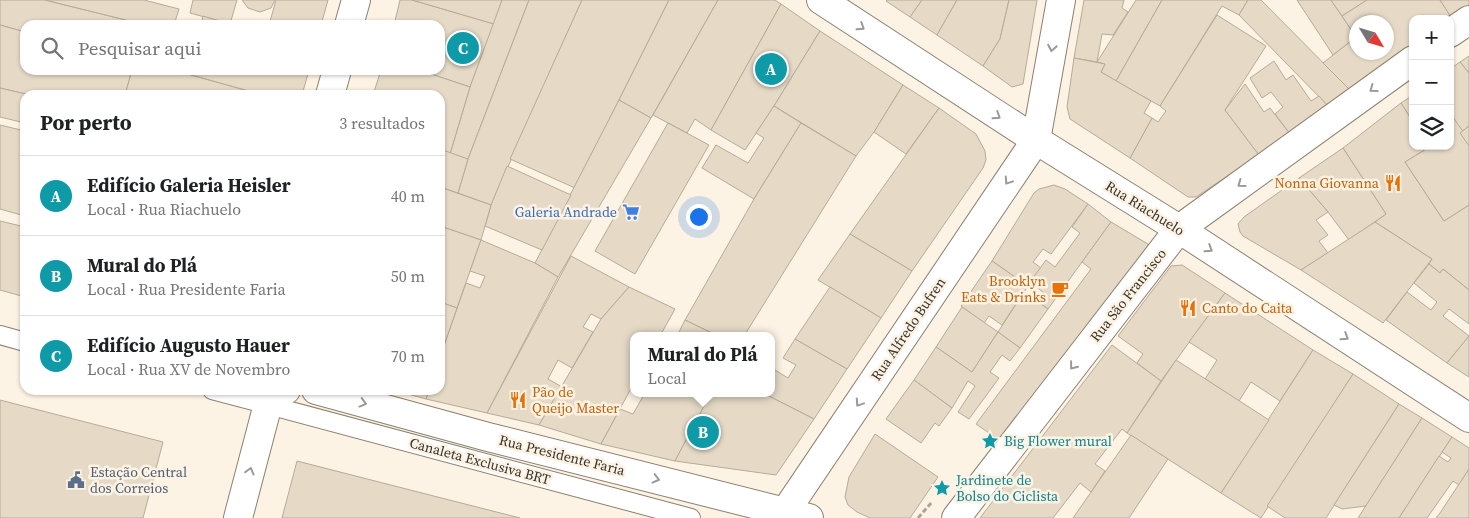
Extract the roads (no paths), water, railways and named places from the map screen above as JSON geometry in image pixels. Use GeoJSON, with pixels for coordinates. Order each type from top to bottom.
{"type":"FeatureCollection","features":[{"type":"Feature","properties":{"kind":"street"},"geometry":{"type":"LineString","coordinates":[[350,20],[356,0]]}},
{"type":"Feature","properties":{"kind":"street","name":"Rua Riachuelo"},"geometry":{"type":"LineString","coordinates":[[820,0],[1036,140],[1179,229],[1469,418]]}},
{"type":"Feature","properties":{"kind":"street"},"geometry":{"type":"LineString","coordinates":[[1036,140],[1061,0]]}},
{"type":"Feature","properties":{"kind":"street"},"geometry":{"type":"LineString","coordinates":[[1454,30],[1469,20]]}},
{"type":"Feature","properties":{"kind":"street","name":"Rua São Francisco"},"geometry":{"type":"LineString","coordinates":[[956,518],[1179,229],[1409,63]]}},
{"type":"Feature","properties":{"kind":"street"},"geometry":{"type":"LineString","coordinates":[[331,90],[336,75]]}},
{"type":"Feature","properties":{"kind":"street","name":"Rua Alfredo Bufren"},"geometry":{"type":"LineString","coordinates":[[792,516],[1036,140]]}},
{"type":"Feature","properties":{"kind":"street","name":"Rua Presidente Faria"},"geometry":{"type":"LineString","coordinates":[[334,395],[792,516]]}},
{"type":"Feature","properties":{"kind":"street"},"geometry":{"type":"LineString","coordinates":[[238,518],[277,397]]}},
{"type":"Feature","properties":{"kind":"lane"},"geometry":{"type":"LineString","coordinates":[[0,335],[20,341]]}},
{"type":"Feature","properties":{"kind":"lane"},"geometry":{"type":"LineString","coordinates":[[258,395],[277,397]]}},
{"type":"Feature","properties":{"kind":"lane","name":"Canaleta Exclusiva BRT"},"geometry":{"type":"LineString","coordinates":[[277,397],[692,518]]}},
{"type":"Feature","properties":{"kind":"place","name":"Edifício Augusto Hauer"},"geometry":{"type":"Point","coordinates":[463,48]}},
{"type":"Feature","properties":{"kind":"place","name":"Edifício Galeria Heisler"},"geometry":{"type":"Point","coordinates":[771,69]}},
{"type":"Feature","properties":{"kind":"place","name":"Nonna Giovanna"},"geometry":{"type":"Point","coordinates":[1393,183]}},
{"type":"Feature","properties":{"kind":"place","name":"Galeria Andrade"},"geometry":{"type":"Point","coordinates":[631,212]}},
{"type":"Feature","properties":{"kind":"place","name":"Brooklyn Eats & Drinks"},"geometry":{"type":"Point","coordinates":[1060,289]}},
{"type":"Feature","properties":{"kind":"place","name":"Canto do Caita"},"geometry":{"type":"Point","coordinates":[1188,308]}},
{"type":"Feature","properties":{"kind":"place","name":"Pão de Queijo Master"},"geometry":{"type":"Point","coordinates":[518,400]}},
{"type":"Feature","properties":{"kind":"place","name":"Mural do Plá"},"geometry":{"type":"Point","coordinates":[703,432]}},
{"type":"Feature","properties":{"kind":"place","name":"Big Flower mural"},"geometry":{"type":"Point","coordinates":[990,441]}},
{"type":"Feature","properties":{"kind":"place","name":"Estação Central dos Correios"},"geometry":{"type":"Point","coordinates":[76,480]}},
{"type":"Feature","properties":{"kind":"place","name":"Jardinete de Bolso do Ciclista"},"geometry":{"type":"Point","coordinates":[942,488]}}]}
